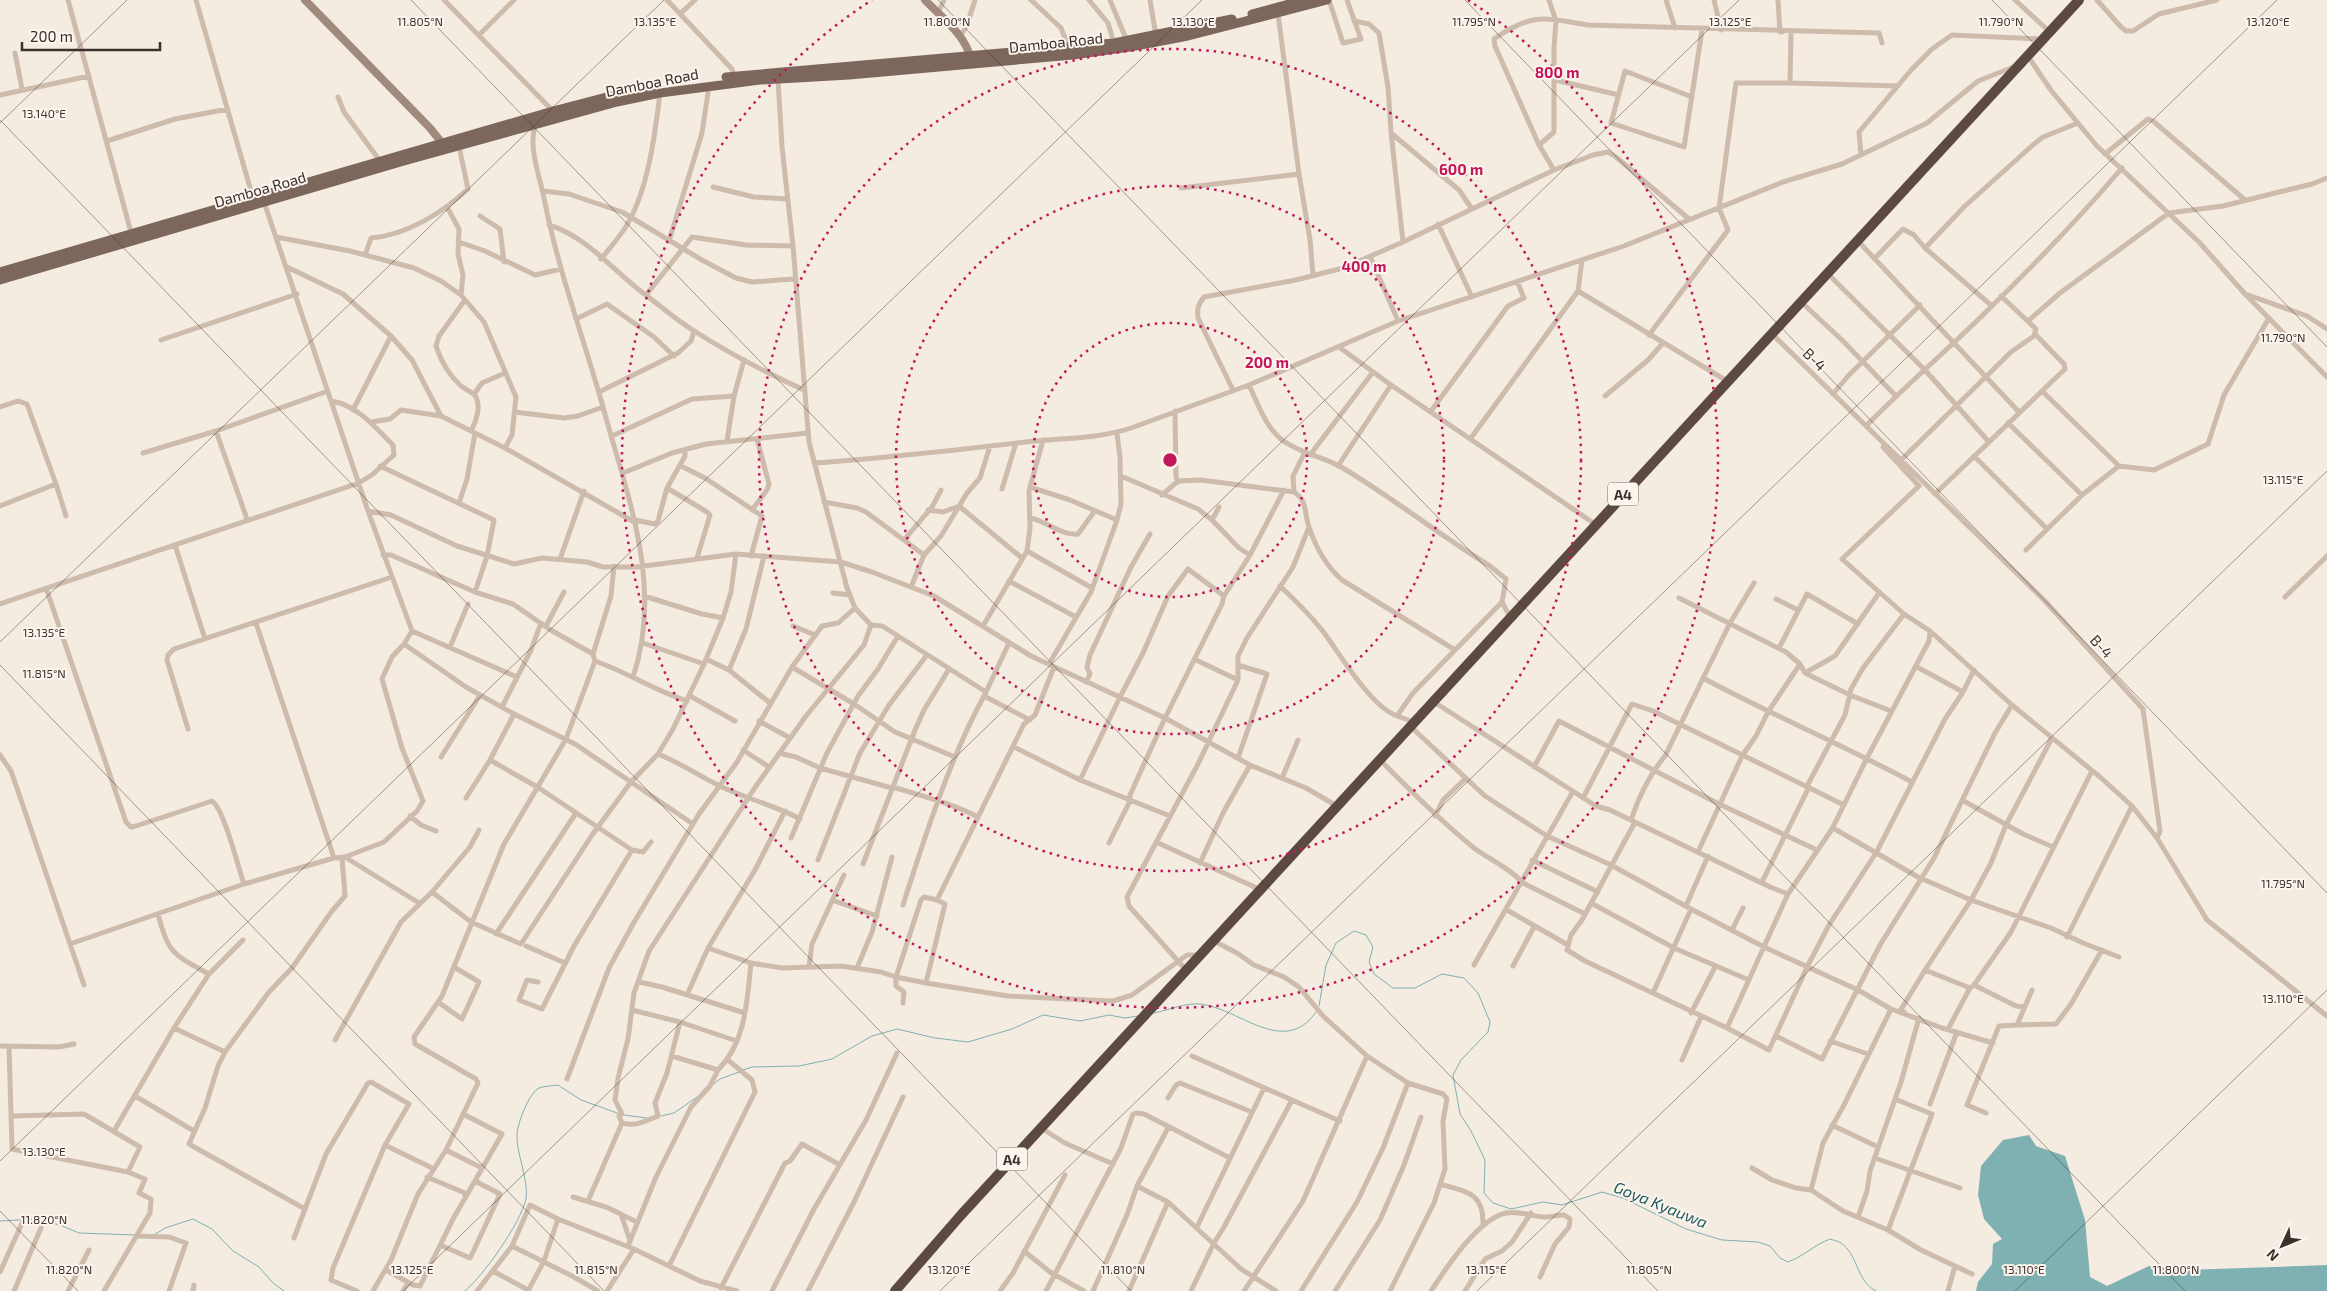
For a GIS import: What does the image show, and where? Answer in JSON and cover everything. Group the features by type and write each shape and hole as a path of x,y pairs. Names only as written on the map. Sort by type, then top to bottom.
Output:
{"highway":[{"name":"A4","path":"895,1291 946,1231 1262,890 1595,524 2079,0"}],"main road":[{"name":"Damboa Road","path":"971,60 1114,43 1156,36 1242,17 1304,0"},
{"name":"Damboa Road","path":"0,272 264,202 553,111 614,96 734,76 849,75 906,65 1073,55 1188,36 1328,0"},
{"name":"Damboa Road","path":"0,280 253,198 380,161 445,146 460,146 617,102 660,93 709,85 778,79 797,74"}],"street":[{"path":"68,0 133,238"},
{"path":"196,0 253,198"},
{"path":"444,0 553,111"},
{"path":"479,35 514,0"},
{"path":"667,0 732,69 734,76"},
{"path":"680,14 695,0"},
{"path":"925,0 960,36 969,50 971,60"},
{"path":"938,13 944,0"},
{"path":"960,36 968,22 975,0"},
{"path":"1031,0 1061,28 1069,48"},
{"path":"1089,0 1108,23 1114,43"},
{"path":"1110,0 1128,41"},
{"path":"1150,0 1156,36"},
{"path":"1328,0 1343,43 1361,40 1347,0"},
{"path":"1539,145 1554,132 1554,48 1556,21 1549,0"},
{"path":"1666,0 1675,28"},
{"path":"1714,0 1721,30"},
{"path":"1778,0 1780,32"},
{"path":"2015,0 2047,36"},
{"path":"2097,0 2121,27 2133,31 2159,14 2217,0"},
{"path":"307,1 445,146"},
{"path":"1278,14 1299,174 1310,240 1313,276"},
{"path":"1554,170 1539,145 1495,46 1494,39 1523,21 1541,18 1588,25 1702,30 1879,33 1882,43"},
{"path":"1354,21 1369,24 1379,33 1388,87 1403,242"},
{"path":"1692,97 1625,71 1611,123 1684,147 1692,97 1702,30"},
{"path":"1780,32 1792,32 1790,83"},
{"path":"1861,154 1859,132 1932,49 1952,35 2047,36"},
{"path":"15,54 22,89"},
{"path":"2028,56 2050,88 2105,154 2199,242 2245,294 2327,378"},
{"path":"814,463 1117,433 1249,385 1398,321 1624,246 1783,182 1842,164 1927,123 1985,76 2018,65"},
{"path":"0,95 89,76"},
{"path":"778,79 782,147 793,246 794,279 808,433 824,502 855,608 872,625 882,626 985,694 1030,720"},
{"path":"1555,80 1619,95"},
{"path":"1649,335 1728,230 1718,208 1736,83 1898,86"},
{"path":"669,241 702,133 709,85"},
{"path":"601,259 625,227 639,195 653,144 660,93"},
{"path":"338,97 344,112 380,161"},
{"path":"107,141 175,119 228,109"},
{"path":"2105,154 2148,119 2153,121 2244,199"},
{"path":"1926,248 1965,206 2043,136 2078,123"},
{"path":"535,125 533,131 535,158 549,225 623,472 635,521 642,565 644,596 643,643 633,677"},
{"path":"1391,132 1458,190 1472,209"},
{"path":"364,255 371,238 400,234 447,207 468,188 460,146"},
{"path":"1233,390 1198,318 1199,302 1204,297 1313,276 1343,268 1403,242 1554,170 1593,155 1608,152 1688,219"},
{"path":"1866,426 1895,395 1925,370 1992,306 2097,198 2122,168"},
{"path":"1182,188 1299,174"},
{"path":"2028,321 2060,293 2169,213 2207,209 2312,184 2327,178"},
{"path":"713,187 754,197 788,199"},
{"path":"543,191 569,194 630,216 684,250 736,278 752,282 794,279"},
{"path":"264,202 297,294 383,555 412,631 517,676"},
{"path":"447,207 457,223 458,254 463,275 461,295"},
{"path":"480,216 500,229 504,262"},
{"path":"1438,224 1472,297"},
{"path":"549,225 579,239 646,296 694,331 744,360 804,390"},
{"path":"1875,258 1903,229 1914,235 1926,248 1992,306"},
{"path":"646,296 694,236 746,245 793,246"},
{"path":"276,238 364,255 414,268 432,276 461,295 484,322 516,397 512,435 505,448"},
{"path":"1857,240 2019,412"},
{"path":"459,242 485,251 504,262 534,275 561,269"},
{"path":"1370,256 1398,321"},
{"path":"1471,438 1578,290 1582,260"},
{"path":"287,267 343,294 391,336 412,360 441,416"},
{"path":"1827,272 1925,370 1989,442"},
{"path":"1431,411 1508,306 1524,298 1517,281"},
{"path":"1578,290 1663,344 1727,381"},
{"path":"161,340 297,294"},
{"path":"2245,294 2308,316 2327,329"},
{"path":"1935,494 2065,369 2064,364 2035,334 2036,329 2001,296"},
{"path":"459,504 467,479 478,400 474,394 462,387 450,374 436,346 439,336 465,300"},
{"path":"1800,301 1895,395"},
{"path":"576,319 607,304 654,337 674,356"},
{"path":"1920,305 1848,376 1835,396 1919,486 1842,559 1904,614 1930,631 2012,705 2132,806 2157,838 2207,920 2327,1016"},
{"path":"2042,391 2118,466 2154,470 2208,444 2224,395 2269,318"},
{"path":"599,392 674,356 691,341 694,331"},
{"name":"B-4","path":"1771,333 2044,601 2143,709 2160,832 2157,838"},
{"path":"1901,460 2011,352 2035,334"},
{"path":"353,410 391,336"},
{"path":"1605,396 1648,360 1663,344"},
{"path":"1339,347 1391,385 1595,524"},
{"path":"727,441 734,396 744,360"},
{"path":"474,394 482,383 505,372"},
{"path":"1310,455 1373,372"},
{"path":"1249,385 1271,429 1282,440 1304,454 1338,466 1490,566 1506,579 1502,602 1413,693 1397,716"},
{"path":"1338,466 1391,385"},
{"path":"143,454 216,431 328,391"},
{"path":"612,436 692,399 734,396"},
{"path":"0,407 18,401 27,404 66,516"},
{"path":"0,604 246,519 359,483 394,455 393,445 371,422 342,403 332,401"},
{"path":"514,412 564,418 578,416 603,408"},
{"path":"371,422 390,419 401,410 441,416 505,448 635,521 655,524 667,488 685,456 684,449"},
{"path":"1175,411 1176,477 1178,482"},
{"path":"2008,423 2082,495"},
{"path":"216,431 246,519"},
{"path":"623,472 684,449 727,441 808,433"},
{"path":"937,900 1024,724 1035,715 1051,666 1092,588 1121,504 1121,476 1117,433"},
{"path":"752,510 767,490 768,484 757,439"},
{"path":"983,626 1027,551 1030,538 1030,487 1043,440"},
{"path":"1002,488 1016,443"},
{"path":"911,587 924,555 940,536 980,478 990,446"},
{"path":"1294,492 1293,476 1304,454"},
{"path":"1974,456 2047,529"},
{"path":"380,466 494,520 487,556 475,592"},
{"path":"681,466 705,478 762,516 751,556"},
{"path":"2026,550 2082,495 2118,466"},
{"path":"1121,476 1198,509 1212,520 1239,548 1250,555"},
{"path":"1162,495 1178,482 1201,480 1294,492 1304,501 1309,527 1330,570 1342,580 1456,650"},
{"path":"0,506 56,484"},
{"path":"1030,487 1117,520"},
{"path":"667,488 710,515 697,558"},
{"path":"904,540 932,507 941,490"},
{"path":"1109,843 1130,801 1130,795 1165,718 1222,604 1224,596 1250,555 1284,490"},
{"path":"560,559 584,492"},
{"path":"824,502 857,508 924,555"},
{"path":"928,510 943,512 959,506"},
{"path":"959,506 1022,558"},
{"path":"1212,520 1218,507"},
{"path":"368,511 391,516 457,546 514,564 542,558 587,562 602,567 637,567 736,554 842,562 934,596 1008,643 1051,666 1120,696 1165,718 1250,765 1306,788 1339,806"},
{"path":"1030,518 1041,520 1061,531 1075,535 1078,534 1094,512"},
{"path":"1187,970 1129,906 1127,897 1208,742 1238,680 1238,656 1247,638 1293,567 1309,527"},
{"path":"1086,682 1090,674 1087,667 1090,655 1131,568 1150,534"},
{"path":"175,545 205,639"},
{"path":"1027,551 1092,588"},
{"path":"432,892 471,922 521,944 598,827 631,782 658,754 687,702 723,618 731,592 736,554"},
{"path":"383,555 391,555 475,592 512,604 594,657 671,696 687,702"},
{"path":"729,670 749,621 764,556"},
{"path":"2285,597 2327,556"},
{"path":"373,1291 386,1270 400,1240 408,1214 427,1177 446,1150 478,1084 478,1081 414,1042 414,1037 438,1002 454,968 504,844 539,788 566,739 594,657 611,596 614,566"},
{"path":"1080,780 1143,653 1168,596 1186,570 1224,596"},
{"path":"188,730 167,660 168,655 174,649 392,576"},
{"path":"1009,581 1076,617"},
{"path":"1754,583 1730,623 1665,756 1654,770 1639,798 1633,821 1598,892 1571,935 1567,950 1584,961 1691,1013 1727,1028 1769,1050 1807,966 1829,925 1876,854 1945,719 1963,692 1974,670"},
{"path":"1280,586 1322,630 1364,687 1387,713 1412,724 1465,779 1485,796 1547,836 1611,865 1764,947 1858,990 1891,1009 1920,1019"},
{"path":"46,588 126,822 131,827 136,826 212,801 217,805 224,820 244,884"},
{"path":"502,707 544,625 564,592"},
{"path":"833,593 850,595"},
{"path":"1805,673 1835,656 1880,593"},
{"path":"1779,648 1807,594 1858,624"},
{"path":"644,596 702,614 723,618"},
{"path":"1679,598 1779,648 1800,664 1805,673 1891,712"},
{"path":"1776,599 1798,610"},
{"path":"1502,602 1510,617"},
{"path":"450,647 468,604"},
{"path":"567,1079 609,968 693,824 720,786 792,667 815,635 822,626 838,623 855,608"},
{"path":"1762,882 1845,714 1851,688 1863,668 1904,614"},
{"path":"256,622 334,858"},
{"path":"588,1201 622,1123 619,1116 622,1114 615,1100 618,1078 628,1039 634,993 649,951 779,753 864,645 872,625"},
{"path":"793,626 815,635"},
{"path":"70,944 244,884 334,858 343,858 384,842 417,811 423,801 402,748 382,679 392,657 404,644 412,631"},
{"path":"1727,1028 1788,894 1833,828 1867,758 1929,642 1930,631"},
{"path":"791,838 820,768 854,704 898,636"},
{"path":"643,643 729,670 770,703"},
{"path":"904,904 955,757 970,721 985,694 1008,643"},
{"path":"404,644 480,695 566,739 693,824"},
{"path":"818,860 860,753 879,721 927,655"},
{"path":"1194,659 1238,680"},
{"path":"1698,852 1742,756 1800,664"},
{"path":"1238,665 1267,674 1238,758"},
{"path":"792,667 896,732 955,757"},
{"path":"1916,667 1963,692"},
{"path":"863,864 924,710 949,670"},
{"path":"1703,678 1768,712 1832,740 1912,782"},
{"path":"441,757 480,695"},
{"path":"690,696 735,721"},
{"path":"1434,702 1572,793 1596,806 1610,810 1788,894"},
{"path":"1583,798 1632,704 1653,712 1844,805"},
{"path":"1776,1036 1822,1059 1880,945 1922,878 1995,733 2012,705"},
{"path":"466,798 490,760 514,714"},
{"path":"1534,767 1558,721 1719,804 1817,850"},
{"path":"760,722 790,738"},
{"path":"1993,1043 1948,1030 1900,1011 1991,864 2006,825 2052,738"},
{"path":"1282,778 1298,740"},
{"path":"1014,747 1080,780 1170,816"},
{"path":"743,750 770,767"},
{"path":"779,753 796,757 820,768 850,777 960,807 978,817"},
{"path":"658,754 670,758 720,786 785,811 800,819"},
{"path":"0,755 10,771 16,786 84,985"},
{"path":"490,760 539,788 632,850 643,852 651,842"},
{"path":"1380,760 1435,816 1491,861 1517,876 1521,882 1585,914"},
{"path":"1200,863 1250,765"},
{"path":"1948,1030 1972,986 2011,932 2092,771"},
{"path":"1435,816 1443,800 1465,779"},
{"path":"1474,965 1507,910 1532,860 1572,793"},
{"path":"1962,800 2006,825 2053,847"},
{"path":"2067,936 2132,806"},
{"path":"687,995 708,948 755,870 785,811"},
{"path":"496,934 576,813"},
{"path":"410,816 421,825 436,831"},
{"path":"1833,828 1876,854 1970,900 2018,916 2119,956"},
{"path":"335,1040 401,922 432,892 470,847 480,830"},
{"path":"1156,842 1262,890"},
{"path":"538,982 527,980 519,1000 542,1010 564,964 632,850"},
{"path":"1653,994 1674,948 1708,856"},
{"path":"343,858 419,903"},
{"path":"306,1209 189,1144 205,1108 218,1066 225,1052 269,992 292,968 332,911 345,896 343,858"},
{"path":"857,968 877,916 892,858"},
{"path":"1532,860 1598,892"},
{"path":"809,967 812,944 844,875"},
{"path":"903,1003 904,992 896,986 896,977 921,900 924,897 945,904 926,982"},
{"path":"832,900 877,916"},
{"path":"1591,903 1674,948 1749,980"},
{"path":"1732,930 1743,908"},
{"path":"1507,910 1568,945"},
{"path":"158,914 165,940 172,950 184,960 209,974"},
{"path":"1513,966 1534,927"},
{"path":"114,1131 174,1028 209,974 243,940"},
{"path":"1214,941 1237,952 1254,965 1284,977 1299,987 1323,1016 1367,1056 1408,1083 1443,1094 1447,1099 1443,1121 1445,1169 1430,1211 1390,1291"},
{"path":"526,946 564,964"},
{"path":"708,948 751,964 782,968 840,966 1008,996 1113,1001 1132,996 1187,955 1201,955"},
{"path":"1986,1113 1967,1105 1993,1043 1998,1026 2056,1024 2071,1004 2102,950"},
{"path":"629,1244 662,1165 691,1107 710,1086 718,1070 728,1060 737,1041 749,998 751,964"},
{"path":"1691,1013 1715,967"},
{"path":"438,1002 462,1019 470,1005 479,982 454,968"},
{"path":"1925,970 1972,986 2016,1006 2024,1007"},
{"path":"639,982 745,1013"},
{"path":"2017,1025 2032,990"},
{"path":"1811,1190 1823,1143 1845,1104 1891,1009"},
{"path":"632,1010 680,1022 737,1041"},
{"path":"1682,1060 1701,1017"},
{"path":"1858,1217 1878,1147 1920,1019"},
{"path":"622,1123 630,1125 647,1122 658,1116 656,1103 672,1056 680,1022"},
{"path":"174,1028 225,1052"},
{"path":"1930,1104 1956,1032"},
{"path":"1830,1041 1868,1054"},
{"path":"0,1046 59,1047 74,1044"},
{"path":"9,1046 12,1149 128,1172 145,1179 139,1193 151,1199 150,1213 104,1291"},
{"path":"772,1291 814,1209 866,1120 897,1052"},
{"path":"672,1056 718,1070"},
{"path":"1192,1056 1340,1121"},
{"path":"1244,1291 1303,1201 1340,1121 1367,1056"},
{"path":"669,1266 755,1092 752,1080 728,1060"},
{"path":"294,1238 326,1154 368,1083 371,1082 409,1104 386,1145 333,1268 331,1280 357,1291"},
{"path":"1168,1098 1180,1083 1252,1112"},
{"path":"1301,1291 1357,1202 1383,1148 1408,1083"},
{"path":"1197,1227 1264,1088"},
{"path":"135,1096 194,1130"},
{"path":"808,1291 854,1202 903,1096"},
{"path":"1888,1230 1912,1171 1932,1114 1895,1099"},
{"path":"1191,1291 1214,1243 1292,1100"},
{"path":"11,1116 84,1114 140,1148 128,1172"},
{"path":"386,1270 408,1283 420,1286 440,1245 502,1134 463,1114"},
{"path":"1046,1291 1113,1164 1133,1114 1144,1114 1168,1128 1230,1158"},
{"path":"1335,1291 1380,1220 1404,1165 1421,1117"},
{"path":"1832,1125 1878,1147"},
{"path":"1041,1128 1065,1143 1113,1164"},
{"path":"1093,1291 1128,1215 1137,1186 1168,1128"},
{"path":"721,1288 785,1163 790,1161 802,1144 840,1165"},
{"path":"386,1145 434,1169"},
{"path":"446,1150 482,1168"},
{"path":"1875,1158 1960,1188"},
{"path":"1752,1168 1772,1180 1796,1188 1811,1190 1843,1211 1888,1230 1921,1250 1972,1274"},
{"path":"1000,1291 1013,1273 1065,1175"},
{"path":"427,1177 465,1193 465,1199"},
{"path":"440,1245 470,1258 500,1194 475,1181"},
{"path":"1440,1184 1468,1192 1478,1200 1483,1210 1483,1226"},
{"path":"1137,1186 1168,1202 1253,1278 1276,1291"},
{"path":"573,1196 637,1222"},
{"path":"1131,1290 1168,1202"},
{"path":"476,1291 512,1246 529,1206 536,1207 558,1219 629,1244 634,1249 700,1281 737,1291"},
{"path":"1431,1291 1450,1263 1483,1226 1505,1213 1531,1213 1547,1217 1564,1215 1570,1221 1569,1227 1555,1244 1540,1277"},
{"path":"1465,1291 1485,1259 1502,1251 1512,1242 1531,1213"},
{"path":"620,1214 629,1244"},
{"path":"493,1271 528,1291 544,1261 558,1219"},
{"path":"0,1272 23,1220"},
{"path":"14,1291 41,1228"},
{"path":"138,1236 169,1237 186,1244 169,1291"},
{"path":"512,1246 544,1261 598,1291"},
{"path":"607,1291 634,1249"},
{"path":"68,1291 89,1250"},
{"path":"1024,1251 1055,1275 1084,1291"},
{"path":"1948,1291 1955,1266"},
{"path":"403,1291 408,1283"}],"water":[{"path":"2029,1135 2036,1146 2065,1156 2085,1220 2090,1277 2107,1286 2149,1266 2186,1270 2327,1265 2327,1291 1976,1291 1978,1282 1992,1264 1993,1244 2002,1239 1984,1219 1978,1195 1981,1166 2003,1140"}],"waterway":[{"name":"Goya Kyauwa","path":"1319,1006 1326,965 1336,943 1354,931 1366,935 1373,947 1369,962 1374,974 1393,988 1415,988 1442,974 1464,978 1478,993 1490,1022 1488,1032 1461,1060 1453,1075 1460,1114 1471,1131 1485,1160 1484,1193 1493,1203 1511,1209 1543,1202 1562,1205 1602,1192 1623,1198 1686,1229 1722,1240 1758,1242 1770,1246 1780,1258 1788,1262 1830,1239 1840,1242 1847,1248 1864,1281 1876,1291"},
{"name":"Goya Kyauwa","path":"1154,1013 1200,1004 1215,1007 1261,1027 1276,1031 1290,1031 1303,1025 1316,1012"},
{"name":"Goya Kyauwa","path":"743,1070 752,1067 799,1066 832,1059 872,1036 897,1029 935,1038 968,1042 1012,1029 1043,1015 1080,1021 1109,1015 1125,1018 1138,1016"},
{"name":"Goya Kyauwa","path":"714,1084 720,1079 739,1072"},
{"name":"Goya Kyauwa","path":"465,1291 482,1273 509,1235 517,1222 526,1199 517,1135 524,1109 535,1091 541,1087 558,1085 581,1100 620,1114"},
{"name":"Goya Kyauwa","path":"661,1116 674,1113 697,1097"},
{"name":"Goya Kyauwa","path":"624,1115 647,1118"},
{"name":"Goya Kyauwa","path":"0,1221 35,1219 60,1225 79,1233 136,1235"},
{"name":"Goya Kyauwa","path":"154,1235 165,1228 193,1219 212,1229 233,1251 259,1267 273,1283 284,1291"}]}
